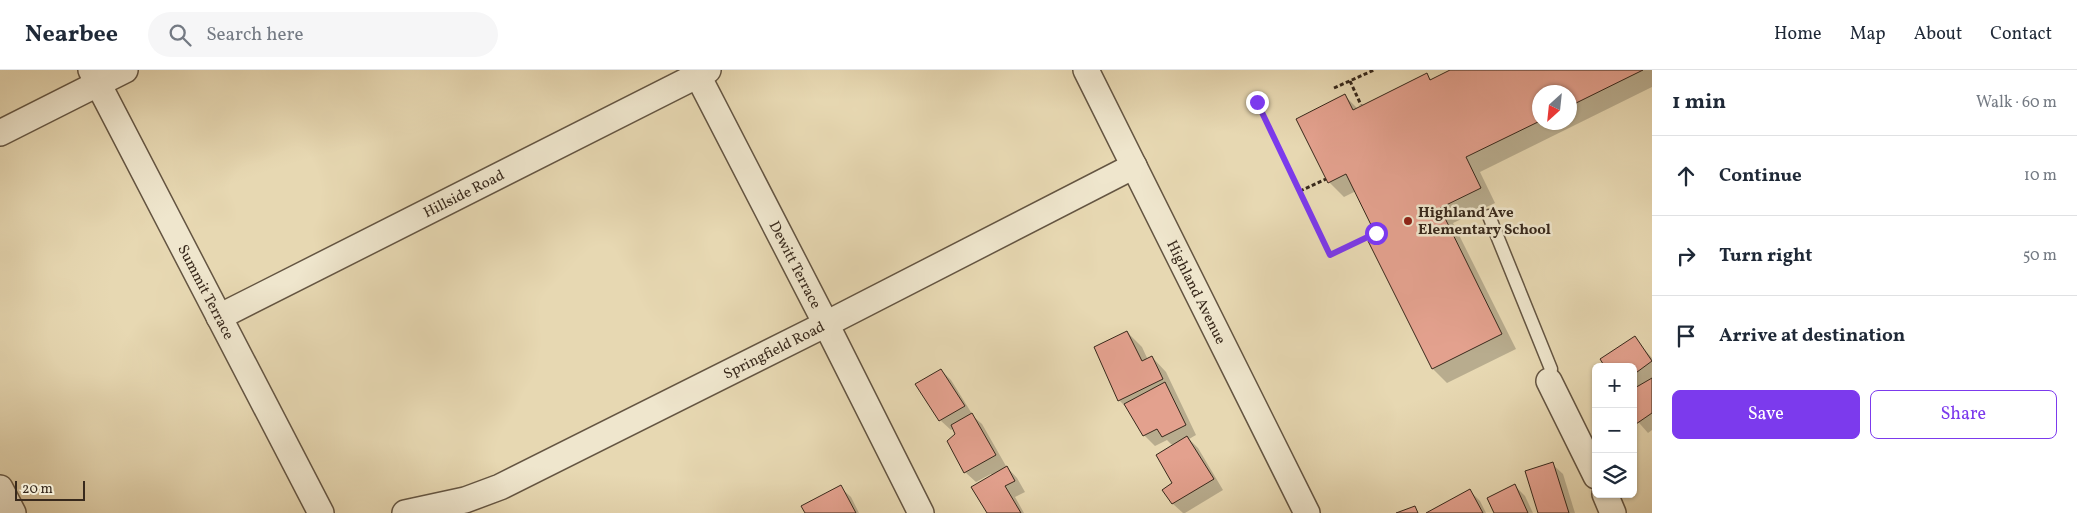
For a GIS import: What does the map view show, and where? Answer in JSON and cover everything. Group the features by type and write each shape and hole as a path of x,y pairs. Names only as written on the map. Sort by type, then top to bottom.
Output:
{"street":[{"path":"0,133 95,77 125,70"},
{"name":"Highland Avenue","path":"1086,70 1307,513"},
{"name":"Hillside Road","path":"219,317 700,72"},
{"name":"Dewitt Terrace","path":"700,72 921,513"},
{"name":"Summit Terrace","path":"95,77 321,513"},
{"name":"Springfield Road","path":"405,513 465,500 500,487 826,324 1134,166"},
{"path":"1549,381 1592,468"},
{"path":"0,488 13,513"},
{"path":"1607,498 1613,513"}],"lane":[{"path":"1489,216 1551,369 1549,381"}],"path":[{"path":"1334,88 1374,70"},
{"path":"1350,81 1361,105"},
{"path":"1257,102 1330,255 1376,233"},
{"path":"1300,191 1326,178"}],"building":[{"name":"Highland Ave Elementary School","path":"1450,70 1643,70 1577,103 1577,85 1532,85 1532,125 1466,157 1481,188 1440,208 1502,334 1432,369 1368,241 1377,237 1346,174 1328,183 1296,119 1345,94 1353,110 1427,73 1430,80"},
{"path":"1127,331 1142,361 1152,356 1163,379 1118,401 1094,347"},
{"path":"1635,336 1652,361 1637,372 1637,363 1602,363 1600,359"},
{"path":"941,369 965,406 939,421 915,384"},
{"path":"1652,378 1652,413 1637,423 1637,408 1637,387"},
{"path":"1165,382 1186,425 1162,437 1157,429 1143,436 1124,404"},
{"path":"972,413 996,455 964,473 947,441 955,434 951,425"},
{"path":"1187,436 1214,479 1172,504 1162,490 1172,483 1156,455"},
{"path":"1553,462 1569,513 1538,513 1525,471"},
{"path":"1007,466 1015,481 1005,486 1021,513 987,513 971,487"},
{"path":"1515,484 1528,513 1494,513 1487,498"},
{"path":"841,485 856,513 805,513 801,506"},
{"path":"1470,489 1483,513 1426,513"},
{"path":"1415,506 1418,513 1396,513"}],"place":[{"name":"Highland Ave Elementary School","path":"1408,221"}],"route":[{"path":"1257,102 1330,255 1376,233"}]}
